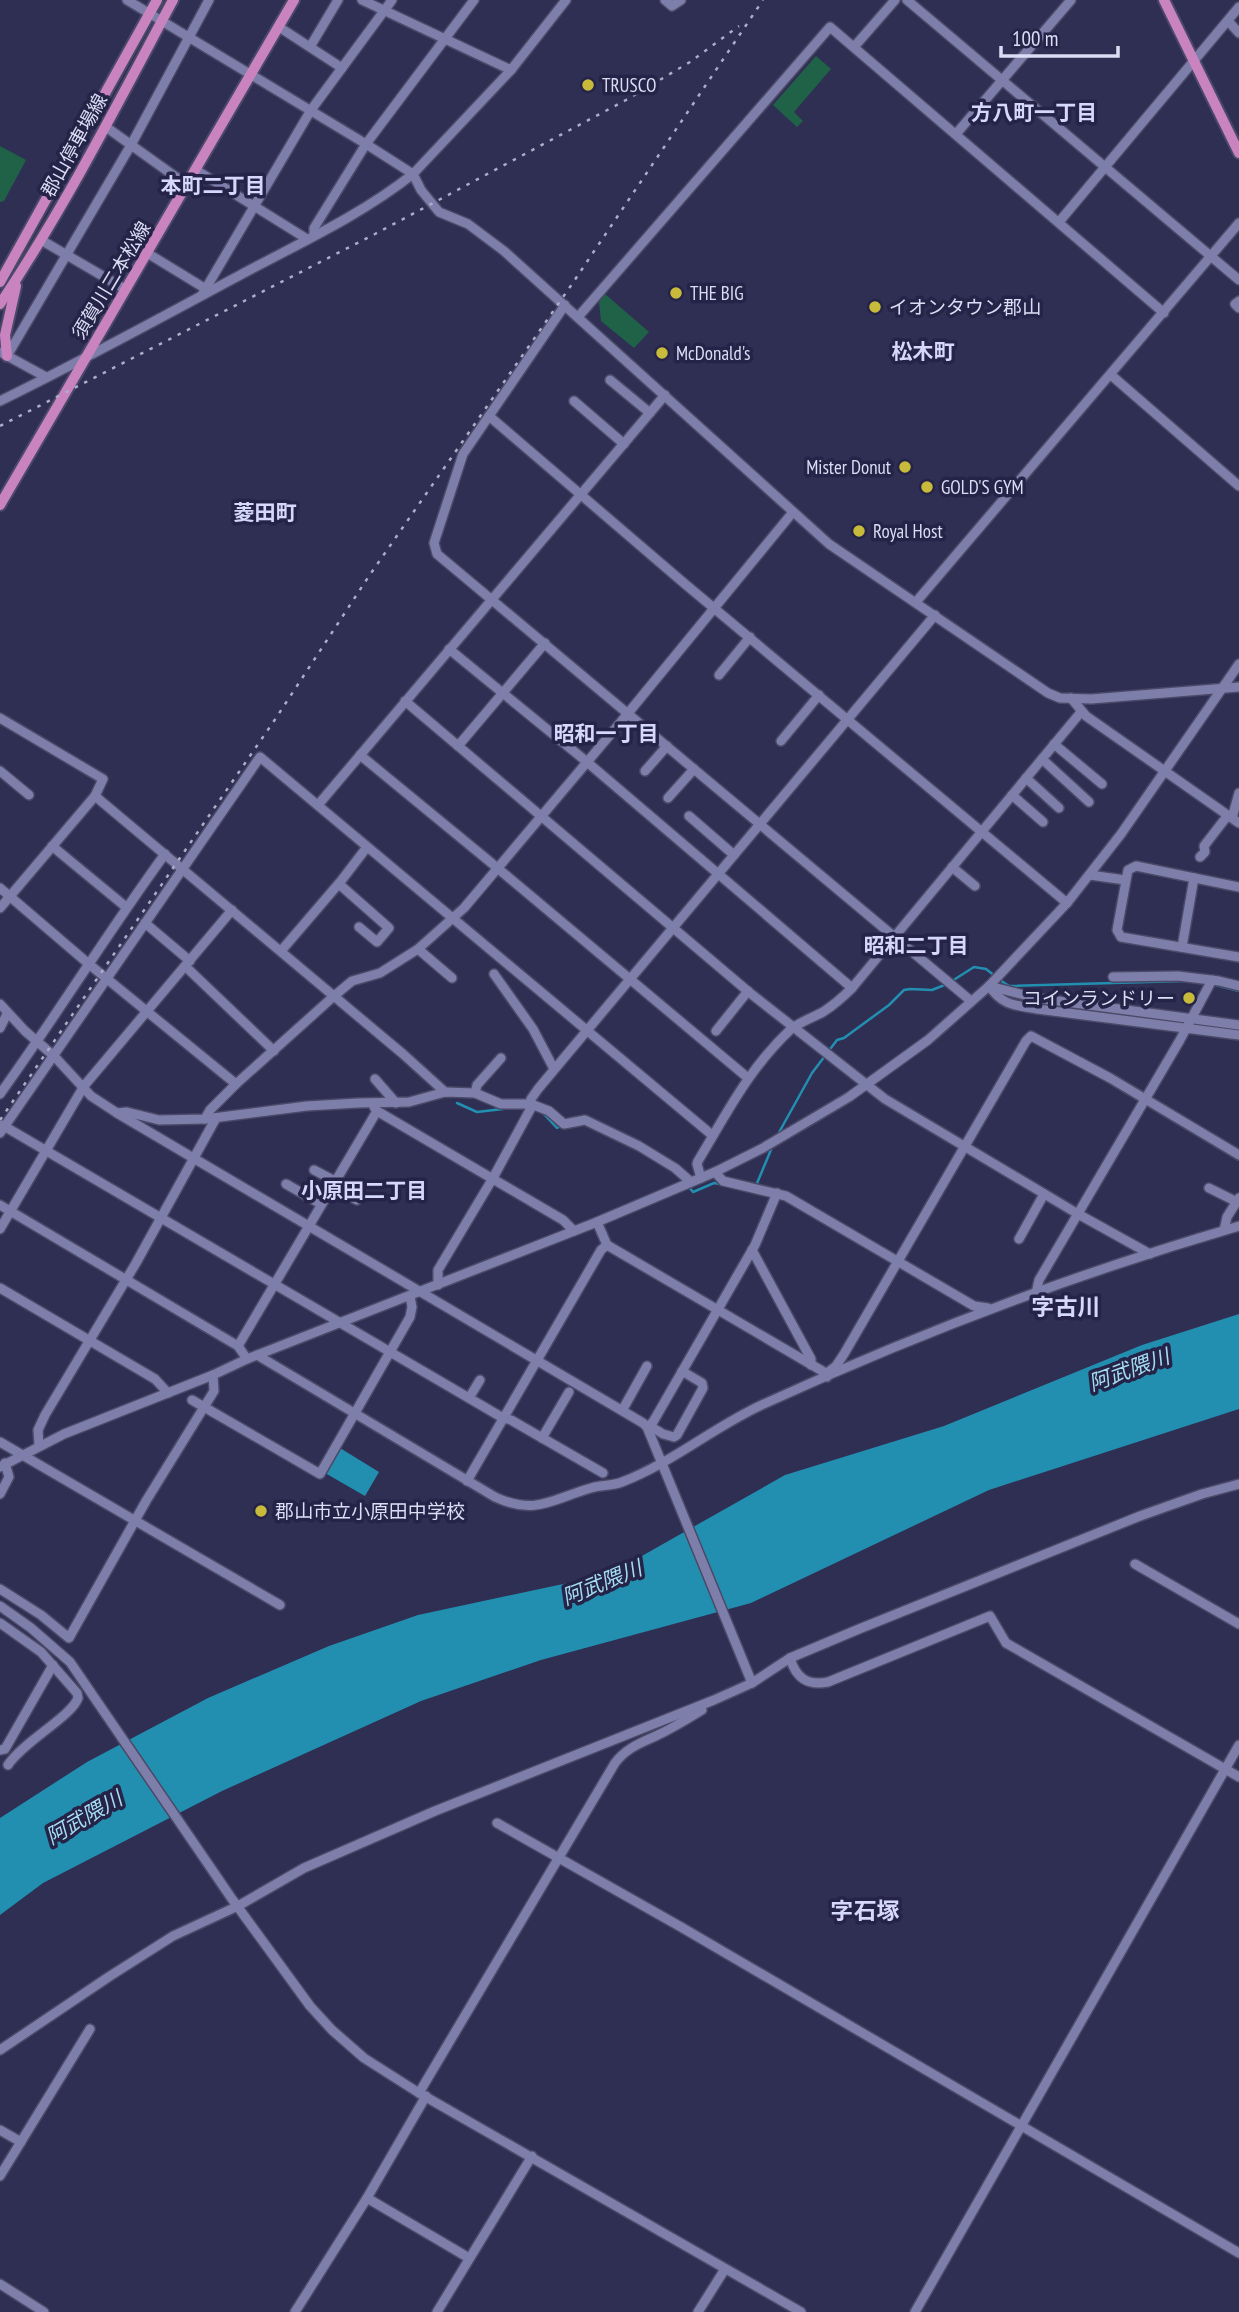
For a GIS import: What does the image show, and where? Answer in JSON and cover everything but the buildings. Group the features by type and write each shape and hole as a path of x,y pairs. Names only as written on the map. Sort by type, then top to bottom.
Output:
{"main road":[{"name":"郡山停車場線","path":"2,274 93,119 157,0"},
{"name":"郡山停車場線","path":"0,304 41,240 106,127 173,0"},
{"name":"須賀川二本松線","path":"0,505 294,0"},
{"path":"1164,0 1239,153"},
{"path":"3,354 16,279"}],"street":[{"path":"127,0 413,174 421,190 439,212 468,224 490,240 829,544 1048,693 1060,698 1091,699 1239,687"},
{"path":"46,377 3,354 131,145 209,0"},
{"path":"310,47 338,0"},
{"path":"362,0 511,70"},
{"path":"204,292 311,110 392,0"},
{"path":"311,237 366,144 474,0"},
{"path":"0,401 133,333 380,198 413,174 511,70 566,0"},
{"path":"665,0 672,6 681,0"},
{"path":"854,47 895,0"},
{"path":"907,0 1239,280"},
{"path":"956,134 1071,0"},
{"path":"1059,222 1239,7"},
{"path":"1228,21 1239,33"},
{"path":"279,27 342,68"},
{"path":"578,317 830,27 1164,313"},
{"path":"106,127 187,185"},
{"path":"196,170 311,237"},
{"path":"916,602 1239,223"},
{"path":"41,240 125,289"},
{"path":"147,253 204,292"},
{"path":"2,274 16,279"},
{"path":"1239,301 1235,304 1239,308"},
{"path":"565,305 463,454 434,543 438,554 971,1001"},
{"path":"1111,375 1239,486"},
{"path":"610,380 650,413"},
{"path":"318,805 665,395"},
{"path":"574,401 624,443"},
{"path":"489,416 1067,903"},
{"path":"205,1119 236,1084 352,981 377,975 418,949 464,908 793,512"},
{"path":"438,1285 438,1270 493,1178 531,1108 531,1099 935,615"},
{"path":"719,675 750,637"},
{"path":"458,746 545,643"},
{"path":"449,649 587,762 852,988"},
{"path":"0,1494 9,1477 3,1465 64,1434 597,1222 715,1172 805,1125 928,1040 989,986 1090,875 1239,664"},
{"path":"781,741 819,695"},
{"path":"1071,698 1081,712 1233,819"},
{"path":"405,701 748,991 885,1099 964,1148 1150,1254"},
{"path":"701,1178 697,1164 712,1135 762,1060 793,1027 824,1011 852,988 1081,712"},
{"path":"0,718 103,779 96,796 0,908"},
{"path":"1054,744 1102,784"},
{"path":"645,771 667,746"},
{"path":"360,755 748,1078"},
{"path":"603,1473 511,1420 503,1418 46,1150 2,1128 260,757 712,1135"},
{"path":"1042,759 1089,802"},
{"path":"668,798 694,769"},
{"path":"0,771 29,796"},
{"path":"1026,778 1059,808"},
{"path":"1200,857 1205,852 1204,846 1233,819 1239,793"},
{"path":"1012,795 1043,822"},
{"path":"96,796 445,1092"},
{"path":"689,816 733,855"},
{"path":"52,846 126,907"},
{"path":"281,951 367,847"},
{"path":"0,1094 90,965 126,907 165,854"},
{"path":"952,866 975,886"},
{"path":"1239,887 1136,866 1128,870 1125,880 1117,930 1121,937 1239,957"},
{"path":"1090,875 1125,880"},
{"path":"1182,947 1194,878"},
{"path":"338,884 389,928 377,943 359,927"},
{"path":"0,888 236,1084"},
{"path":"0,1229 84,1086 232,910"},
{"path":"145,923 274,1051"},
{"path":"418,949 452,978"},
{"path":"494,974 533,1030 554,1069"},
{"path":"1113,977 1178,976 1239,986"},
{"path":"1036,1293 1039,1280 1212,980"},
{"path":"989,986 1036,998 1239,1025"},
{"path":"989,986 997,997 1007,1003 1239,1035"},
{"path":"716,1031 748,991"},
{"path":"0,1004 91,1096 117,1113 623,1409 649,1427 674,1437 703,1388 702,1383 682,1371"},
{"path":"0,1028 7,1014"},
{"path":"826,1376 844,1354 1031,1036 1239,1155"},
{"path":"475,1093 477,1085 501,1058"},
{"path":"375,1079 396,1102"},
{"path":"117,1113 127,1112 167,1120 205,1119 307,1106 409,1102 445,1092 475,1093 501,1104 531,1104 549,1111 564,1124 585,1119 639,1146 675,1168 691,1182"},
{"path":"371,1102 377,1111 563,1220 574,1231"},
{"path":"238,1346 377,1111"},
{"path":"39,1446 38,1430 45,1415 216,1118"},
{"path":"314,1170 358,1200"},
{"path":"715,1172 723,1181 786,1196 974,1307 991,1310"},
{"path":"286,1184 321,1204"},
{"path":"1209,1188 1238,1200 1227,1217 1224,1230"},
{"path":"649,1427 752,1250 777,1193"},
{"path":"1019,1239 1044,1194"},
{"path":"0,1205 238,1346 247,1359"},
{"path":"597,1222 607,1245 826,1376"},
{"path":"257,1355 467,1481 511,1504 535,1506 591,1488 616,1484 662,1463 737,1417 922,1336 1036,1293 1239,1226"},
{"path":"467,1481 536,1359 601,1250 607,1245"},
{"path":"752,1250 811,1359 811,1365"},
{"path":"0,1287 155,1379 168,1393"},
{"path":"192,1400 320,1475 412,1312 410,1296"},
{"path":"623,1409 648,1366"},
{"path":"0,1589 41,1615 69,1638 146,1501 214,1390 213,1375"},
{"path":"469,1398 480,1380"},
{"path":"542,1438 569,1392"},
{"path":"649,1427 665,1474 751,1679"},
{"path":"0,1442 280,1605"},
{"path":"296,2312 367,2198 517,1925 559,1859 600,1786 623,1753 790,1658 1140,1516 1239,1484"},
{"path":"1135,1564 1239,1624"},
{"path":"0,1606 31,1628 70,1662 235,1903 310,2006 364,2058 801,2312"},
{"path":"790,1658 794,1671 804,1682 828,1682 990,1616 1006,1643 1239,1777"},
{"path":"0,1623 41,1652 77,1693 78,1700 25,1745 8,1765"},
{"path":"0,1750 5,1749 53,1665"},
{"path":"0,2050 173,1936 304,1868 435,1811 714,1700"},
{"path":"915,2312 1239,1745"},
{"path":"497,1823 1239,2252"},
{"path":"0,2176 90,2029"},
{"path":"0,2130 21,2142"},
{"path":"437,2312 531,2156"},
{"path":"367,2198 469,2258"},
{"path":"698,2312 725,2269"},
{"path":"0,2284 44,2312"}],"green space":[{"path":"816,56 831,69 794,112 803,121 797,127 773,105"},
{"path":"0,146 26,160 4,201 0,202"},
{"path":"605,294 649,332 634,348 601,321 599,302"}],"water":[{"name":"阿武隈川","path":"1239,1314 1239,1409 989,1490 751,1603 541,1660 421,1701 222,1791 43,1883 0,1915 0,1818 87,1762 208,1698 329,1646 418,1615 610,1574 785,1475 944,1426 1142,1345"},
{"path":"340,1448 379,1472 365,1496 325,1473"}],"waterway":[{"path":"952,981 974,967 986,969 995,976"},
{"path":"1000,980 1009,986 1184,981"},
{"path":"777,1136 812,1073 837,1040 844,1038 889,1005 904,990 932,990 947,984"},
{"path":"1215,985 1239,991"},
{"path":"457,1103 477,1112 511,1108"},
{"path":"542,1112 557,1128 563,1125"},
{"path":"582,1123 602,1132"},
{"path":"755,1188 773,1145"},
{"path":"689,1187 693,1192 714,1183 725,1185"}],"railway":[{"path":"0,1120 763,0"},
{"path":"0,426 375,234 626,100 690,62 739,26"}],"place":[{"name":"TRUSCO","path":"588,85"},
{"name":"THE BIG","path":"676,293"},
{"name":"イオンタウン郡山","path":"875,307"},
{"name":"McDonald's","path":"662,353"},
{"name":"Mister Donut","path":"905,467"},
{"name":"GOLD'S GYM","path":"927,487"},
{"name":"Royal Host","path":"859,531"},
{"name":"コインランドリー","path":"1189,998"},
{"name":"郡山市立小原田中学校","path":"261,1511"}],"district":[{"name":"方八町一丁目","path":"1034,113"},
{"name":"本町二丁目","path":"213,186"},
{"name":"松木町","path":"923,352"},
{"name":"菱田町","path":"265,513"},
{"name":"昭和一丁目","path":"606,734"},
{"name":"昭和二丁目","path":"916,946"},
{"name":"小原田二丁目","path":"364,1191"},
{"name":"字古川","path":"1066,1307"},
{"name":"字石塚","path":"865,1911"}]}
